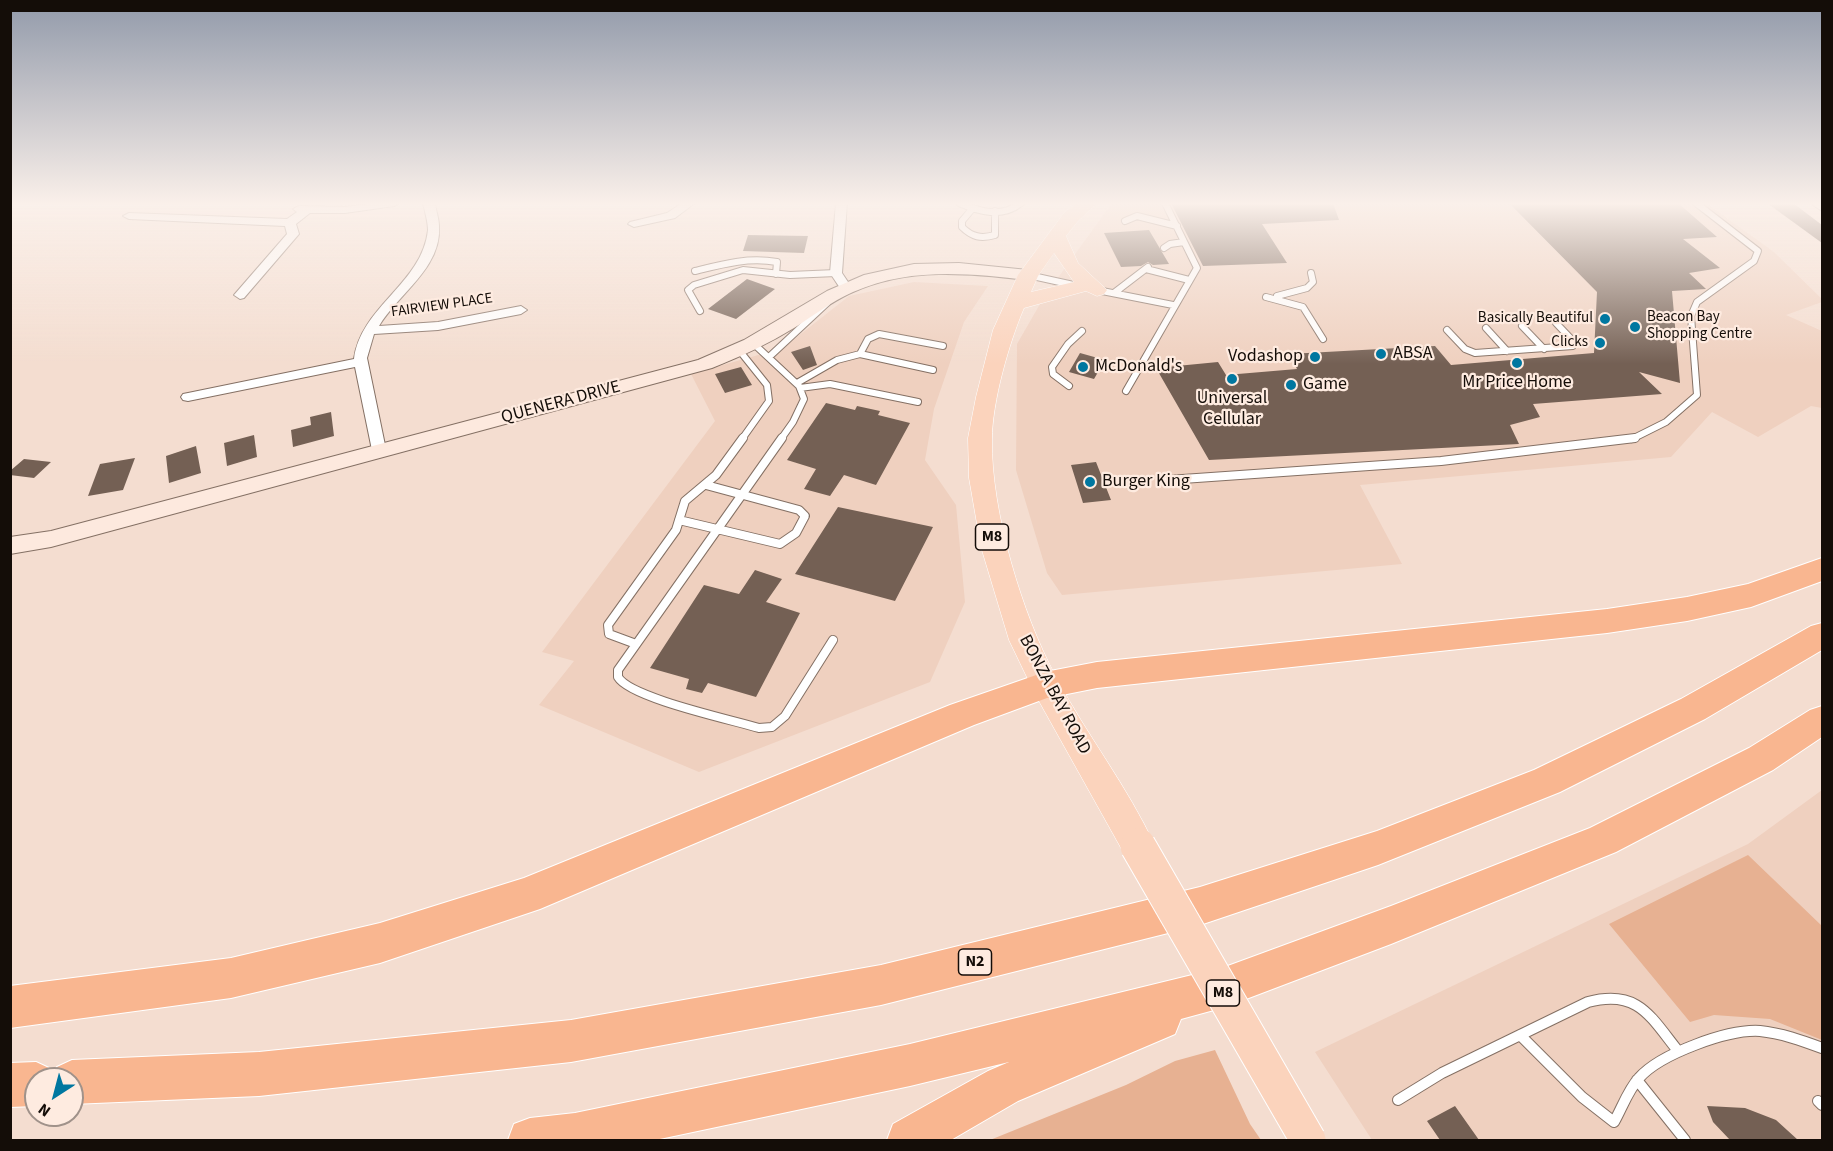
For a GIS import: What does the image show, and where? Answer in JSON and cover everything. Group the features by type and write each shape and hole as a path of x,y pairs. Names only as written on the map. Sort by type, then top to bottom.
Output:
{"highway":[{"path":"10,1007 231,978 380,943 526,896 970,712 1045,685 1097,675 1619,620 1687,609 1750,595 1822,569"},
{"name":"N2","path":"84,1081 259,1074 571,1041 881,985 1200,906 1377,848 1547,781 1693,709 1822,635"},
{"path":"909,1140 1003,1086 1074,1054 1603,840 1761,759 1822,720"},
{"path":"530,1140 574,1135 910,1065 1214,990 1391,925"}],"main road":[{"name":"BONZA BAY ROAD","path":"1042,257 1028,275 1004,330 987,397 980,438 981,478 994,547 1023,640 1045,685 1308,1140"},
{"path":"1067,257 1066,262 1078,275 1098,290"},
{"path":"1015,304 1031,298 1098,290"}],"street":[{"path":"240,295 274,257"},
{"path":"379,450 360,362 361,346 368,331 421,268 427,257"},
{"path":"838,285 839,257"},
{"name":"QUENERA DRIVE","path":"10,546 82,530 680,372 754,350 838,285 937,267 962,267 1028,275"},
{"name":"FAIRVIEW PLACE","path":"368,331 438,326 521,310"},
{"path":"188,397 360,362"},
{"name":"QUENERA DRIVE","path":"10,532 82,530"}],"lane":[{"path":"1126,391 1150,351 1173,305 1197,268 1191,257"},
{"path":"1168,480 1441,461 1632,440 1666,422 1697,395 1692,316 1697,302 1757,257"},
{"path":"695,271 739,259 748,259 777,262 776,274"},
{"path":"1098,290 1147,268 1189,280"},
{"path":"700,311 688,290 694,285 743,270 790,275 838,285"},
{"path":"1277,296 1307,288 1313,282 1311,273"},
{"path":"1028,275 1173,305"},
{"path":"1266,297 1303,307 1323,339"},
{"path":"1447,330 1471,352 1544,349 1574,344 1556,323"},
{"path":"1522,326 1544,349"},
{"path":"1486,328 1507,351"},
{"path":"1069,386 1053,374 1052,367 1068,344 1082,331"},
{"path":"860,354 868,339 879,334 943,346"},
{"path":"754,350 799,386 804,399 793,422 618,670 620,681 628,687 759,728 772,727 785,716 833,640"},
{"path":"636,644 609,634 608,625 676,530 686,501 716,476 769,401 767,385 754,350"},
{"path":"799,386 837,360 860,354 933,370"},
{"path":"799,386 830,384 918,402"},
{"path":"679,520 780,544 801,527 805,516 799,510 706,485"},
{"path":"1398,1100 1442,1073 1588,1002 1613,997 1628,1001 1647,1013 1678,1051"},
{"path":"1520,1035 1582,1097 1614,1122 1636,1080 1665,1057 1710,1039 1759,1031 1804,1041 1822,1048"},
{"path":"1636,1080 1685,1140"}],"shaded area":[{"path":"1073,257 1779,257 1822,299 1822,302 1786,315 1822,331 1822,408 1811,406 1758,437 1712,412 1671,457 1360,485 1402,564 1062,595 1047,573 1016,470 1017,344 1044,297"},
{"path":"914,282 988,286 964,322 934,409 925,460 956,505 965,602 930,682 699,772 539,705 574,661 542,652 715,421 691,374 783,348 849,296"},
{"path":"1822,790 1822,1140 1372,1140 1315,1052 1748,844"},
{"path":"1748,855 1822,926 1822,1040 1770,1019 1714,1015 1690,1022 1609,924"},
{"path":"1215,1050 1250,1124 1261,1140 990,1140 1126,1085 1175,1061"}],"building":[{"path":"1116,257 1165,257 1169,264 1153,265 1148,262 1141,266 1121,267"},
{"path":"1198,257 1283,257 1287,263 1203,266"},
{"name":"Beacon Bay Shopping Centre","path":"1562,257 1706,257 1720,268 1689,273 1706,289 1672,291 1680,383 1639,372 1662,394 1533,404 1540,417 1510,425 1519,444 1209,460 1156,368 1218,362 1226,375 1297,369 1289,354 1435,346 1451,365 1594,353 1597,292"},
{"path":"747,279 775,289 736,319 708,309"},
{"path":"810,346 817,365 803,370 791,352"},
{"path":"1080,353 1105,360 1094,379 1069,372"},
{"path":"741,367 752,385 725,393 715,374"},
{"path":"826,403 855,410 857,406 880,411 878,415 910,423 876,485 844,475 830,496 804,489 816,469 787,460"},
{"path":"331,412 334,436 293,447 291,430 311,425 310,417"},
{"path":"254,435 257,457 227,466 224,443"},
{"path":"196,446 201,473 169,483 166,456"},
{"path":"135,458 123,490 88,496 100,464"},
{"path":"24,459 51,462 34,478 10,475 10,471"},
{"name":"Burger King","path":"1096,462 1111,500 1083,503 1071,465"},
{"path":"838,507 933,527 895,601 795,574"},
{"path":"755,570 782,579 766,602 800,613 756,697 708,683 702,693 686,689 689,679 650,668 704,585 739,594"},
{"path":"1455,1106 1479,1140 1440,1140 1427,1121"},
{"path":"1707,1106 1745,1108 1776,1120 1798,1140 1730,1140 1713,1122"}],"place":[{"name":"Basically Beautiful","path":"1605,319"},
{"name":"Beacon Bay Shopping Centre","path":"1635,327"},
{"name":"Clicks","path":"1600,343"},
{"name":"ABSA","path":"1381,354"},
{"name":"Vodashop","path":"1315,357"},
{"name":"Mr Price Home","path":"1517,363"},
{"name":"McDonald's","path":"1083,367"},
{"name":"Universal Cellular","path":"1232,379"},
{"name":"Game","path":"1291,385"},
{"name":"Burger King","path":"1090,482"}]}
